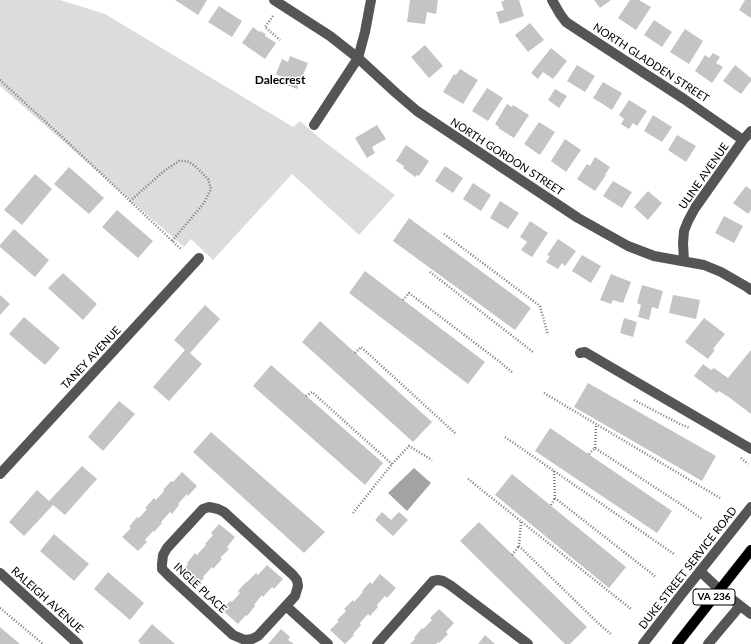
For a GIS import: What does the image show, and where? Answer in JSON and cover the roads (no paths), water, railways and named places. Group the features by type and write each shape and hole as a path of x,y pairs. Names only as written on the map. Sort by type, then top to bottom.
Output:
{"main road":[{"name":"VA 236","path":"677,644 751,550"}],"street":[{"name":"NORTH GORDON STREET","path":"274,0 330,36 358,58 418,111 578,218 628,246 654,256 704,265 721,272 751,290"},
{"path":"314,125 358,58 371,0"},
{"name":"NORTH GLADDEN STREET","path":"552,0 566,22 744,140"},
{"name":"ULINE AVENUE","path":"684,262 684,231 688,221 695,208 751,131"},
{"name":"TANEY AVENUE","path":"0,474 199,258"},
{"path":"580,353 585,352 751,448"},
{"name":"INGLE PLACE","path":"209,507 218,509 224,512 297,580 298,586 295,596 286,606 258,636 245,640 240,638 233,635 164,571 162,568 163,555 167,548 203,509 209,507"},
{"name":"DUKE STREET SERVICE ROAD","path":"643,644 751,507"},
{"path":"700,571 720,590 751,614"},
{"name":"RALEIGH AVENUE","path":"0,573 78,644"},
{"path":"377,644 433,581 438,580 450,585 528,644"},
{"path":"286,606 328,644"},
{"path":"708,644 740,606"}],"district":[{"name":"Dalecrest","path":"280,80"}]}
